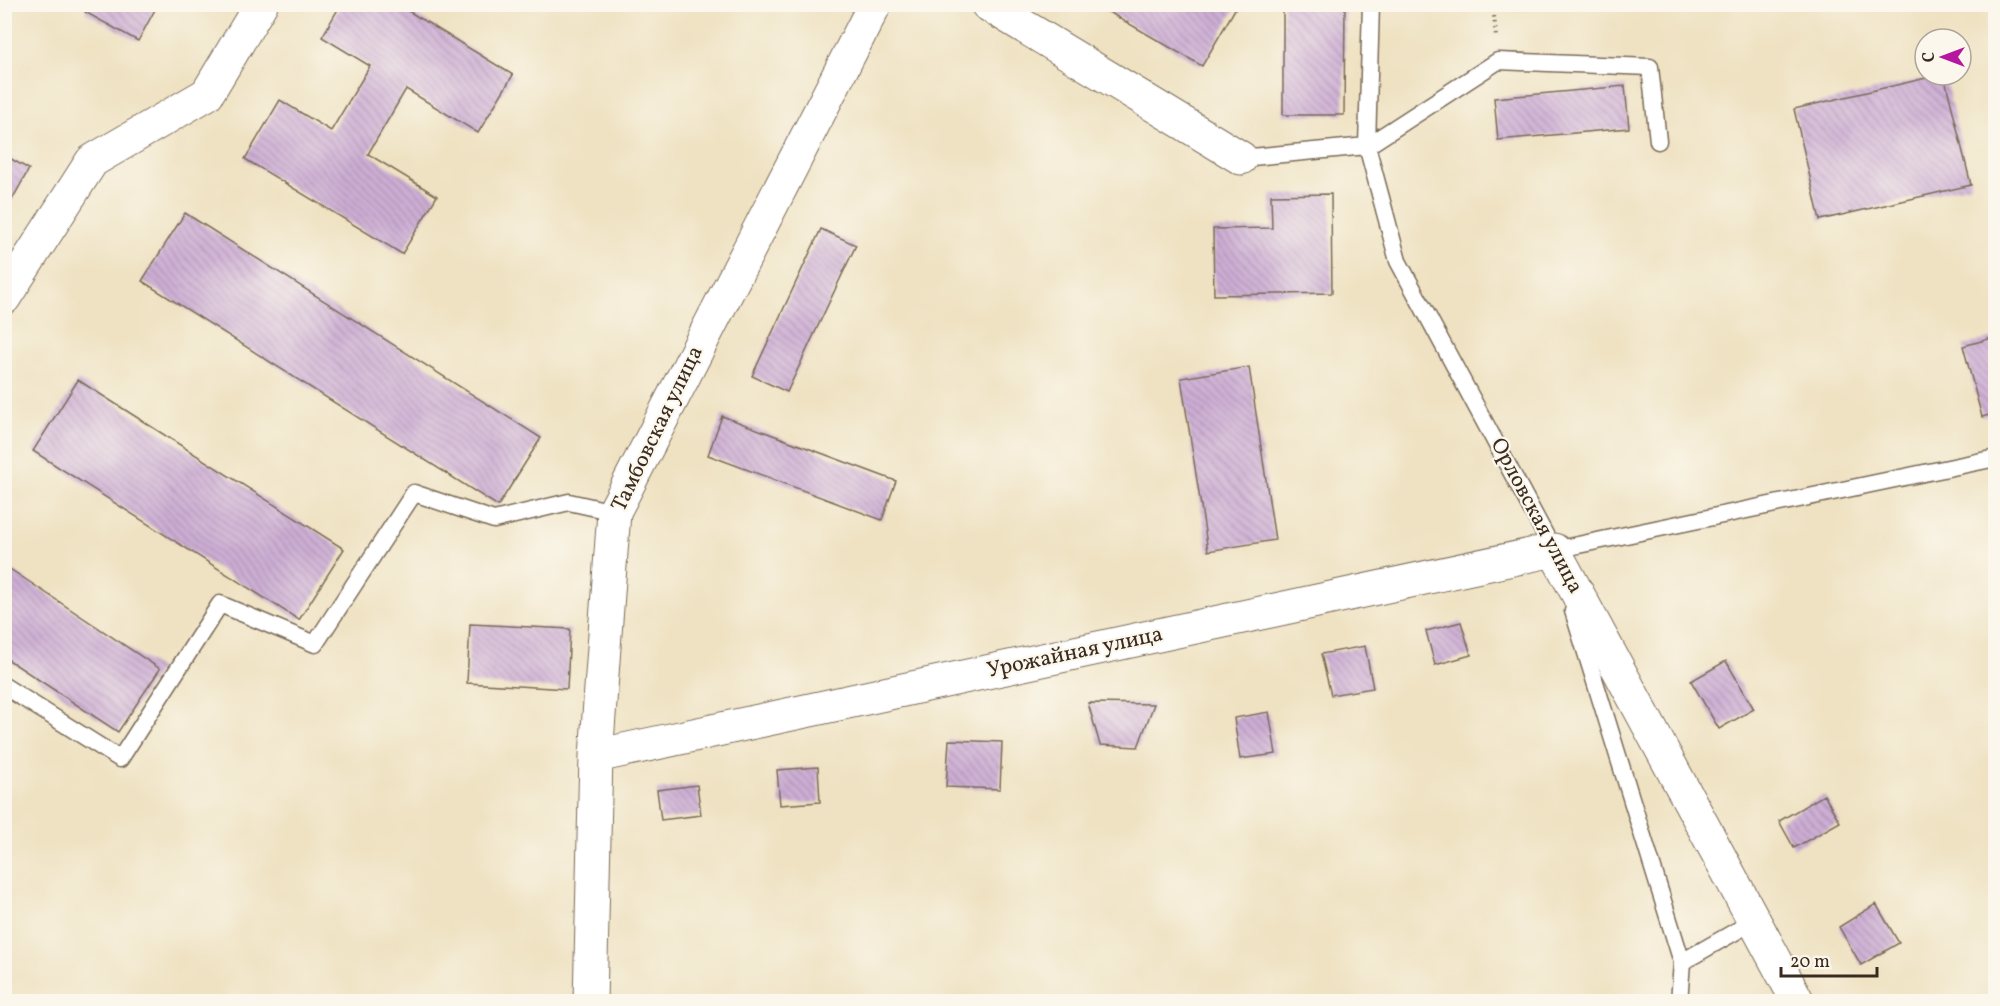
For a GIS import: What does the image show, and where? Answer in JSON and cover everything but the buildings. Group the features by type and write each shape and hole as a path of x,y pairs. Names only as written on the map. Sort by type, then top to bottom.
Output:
{"street":[{"path":"4,298 92,161 207,94 261,4"},
{"name":"Тамбовская улица","path":"590,1002 596,756 614,512 875,4"},
{"path":"987,4 1241,158"},
{"name":"Урожайная улица","path":"596,756 1554,550"},
{"name":"Орловская улица","path":"1554,550 1798,1002"}],"lane":[{"name":"Орловская улица","path":"1371,4 1367,146 1398,261 1554,550"},
{"path":"1241,158 1367,146 1498,61 1650,67 1658,141"},
{"path":"1679,1002 1682,962 1554,550 1995,458"},
{"path":"4,686 120,759 220,604 315,644 414,493 494,520 569,502 614,512"},
{"path":"1682,962 1754,921"}],"path":[{"path":"1492,4 1498,61"}]}
